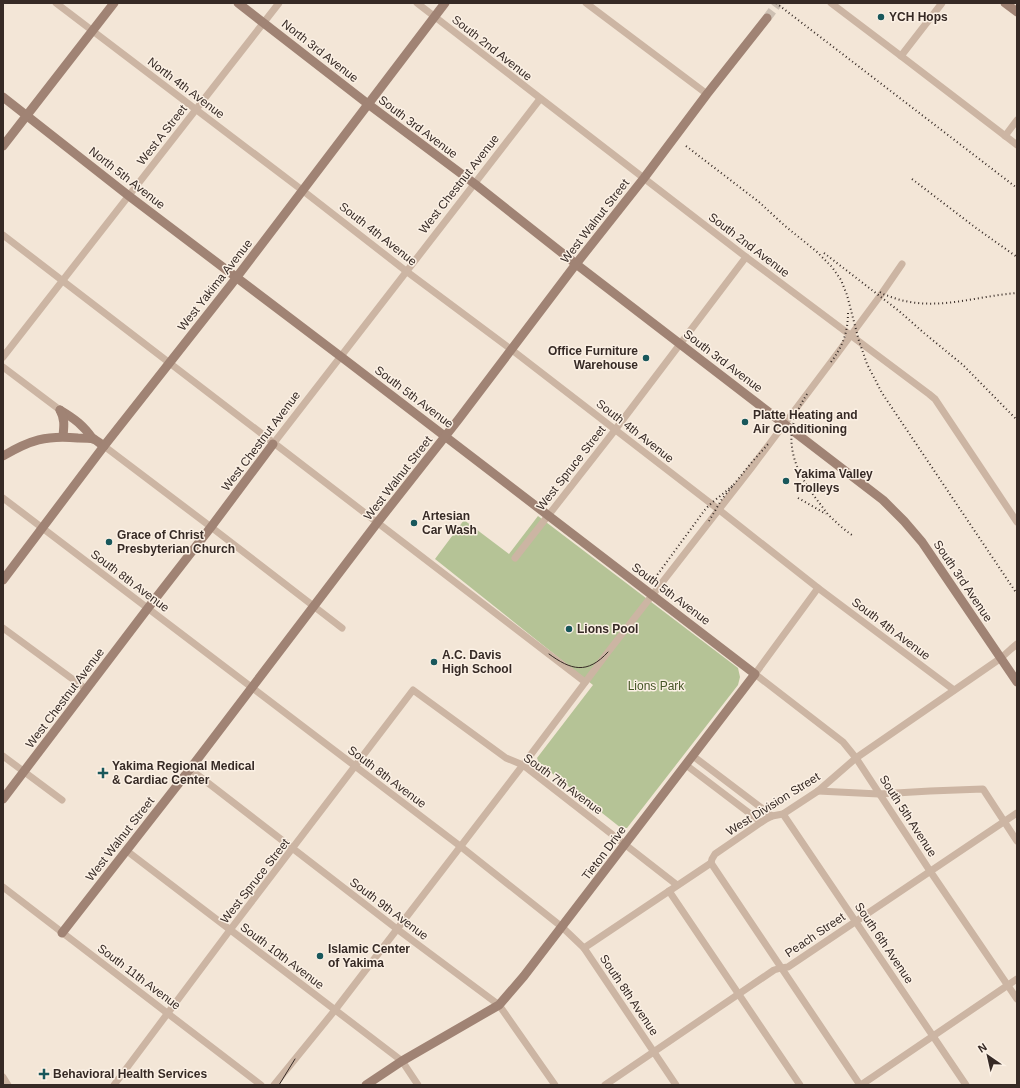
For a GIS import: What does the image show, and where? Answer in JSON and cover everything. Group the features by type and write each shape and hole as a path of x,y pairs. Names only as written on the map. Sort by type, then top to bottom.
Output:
{"street":[{"name":"North 4th Avenue","path":"56,3 302,190"},
{"path":"3,146 114,3"},
{"name":"North 3rd Avenue","path":"238,3 368,104"},
{"name":"West A Street","path":"3,357 279,3"},
{"name":"South 2nd Avenue","path":"417,3 746,257 929,394 934,399 1017,522"},
{"name":"West Yakima Avenue","path":"3,580 104,446 237,277 445,3"},
{"path":"586,3 707,94"},
{"path":"831,3 1017,145"},
{"path":"902,56 942,3"},
{"path":"1006,3 1017,12"},
{"name":"West Walnut Street","path":"62,933 127,851 377,523 767,18"},
{"name":"North 5th Avenue","path":"3,97 129,196 237,277"},
{"name":"West Chestnut Avenue","path":"3,799 273,444 540,99"},
{"name":"South 3rd Avenue","path":"368,104 475,184 576,264 785,423 883,500 922,542 1017,682"},
{"path":"1005,136 1017,120"},
{"name":"South 4th Avenue","path":"302,190 406,271 512,350 818,588 954,690"},
{"path":"3,235 62,282 585,682"},
{"name":"West Spruce Street","path":"515,558 615,430 746,257"},
{"path":"274,1085 335,1010 523,766 585,682 785,423 902,264"},
{"name":"South 5th Avenue","path":"237,277 844,742 1017,999"},
{"path":"3,367 60,410 72,417 84,427 93,439 211,527 342,628"},
{"path":"60,410 64,418 64,436"},
{"path":"3,456 16,448 44,438 64,436 93,439"},
{"name":"South 8th Avenue","path":"3,498 460,846 562,927 584,948 676,1085"},
{"name":"Tieton Drive","path":"366,1085 402,1061 499,1005 524,976 693,756 818,588"},
{"path":"3,628 86,689"},
{"name":"West Division Street","path":"584,948 711,863 714,854 761,822 772,816 783,814 818,791 856,758 1001,658 1017,644"},
{"name":"West Spruce Street","path":"114,1085 413,690"},
{"name":"South 7th Avenue","path":"413,690 506,758 523,766 678,885"},
{"path":"3,756 62,800"},
{"path":"693,756 772,816"},
{"path":"686,765 761,822"},
{"name":"South 9th Avenue","path":"190,769 397,929 499,1005 555,1085"},
{"path":"818,791 879,794 982,789 1017,841"},
{"name":"Peach Street","path":"604,1085 774,970 788,967 1017,813"},
{"name":"South 6th Avenue","path":"783,814 966,1085"},
{"name":"South 10th Avenue","path":"127,851 402,1061 418,1085"},
{"path":"711,863 861,1085 1017,979"},
{"name":"South 11th Avenue","path":"3,887 261,1085"},
{"path":"669,891 800,1085"},
{"path":"3,1077 8,1085"}],"green space":[{"name":"Lions Park","path":"538,516 738,668 740,677 738,685 627,828 621,828 539,763 537,758 593,685 435,559 464,520 509,554"}],"tunnel":[{"path":"767,18 778,3"}],"tram line":[{"path":"549,654 565,664 579,668 593,664 608,652"},
{"path":"279,1085 295,1059"}],"railway":[{"path":"776,3 1017,188"},
{"path":"686,146 759,202 785,226 816,251 832,267 841,280 847,295 859,341 867,364 882,393 1017,594"},
{"path":"912,179 1017,257"},
{"path":"824,253 899,311 963,365 1017,420"},
{"path":"880,292 894,298 925,304 956,302 1017,293"},
{"path":"831,362 839,350 844,338 848,312"},
{"path":"807,394 794,420 791,440 792,451 803,479 809,488 829,516 852,535"},
{"path":"709,521 722,499 769,443"},
{"path":"655,578 704,511 733,485"},
{"path":"798,498 826,514"}],"place":[{"name":"YCH Hops","path":"881,17"},
{"name":"Office Furniture Warehouse","path":"646,358"},
{"name":"Platte Heating and Air Conditioning","path":"745,422"},
{"name":"Yakima Valley Trolleys","path":"786,481"},
{"name":"Artesian Car Wash","path":"414,523"},
{"name":"Grace of Christ Presbyterian Church","path":"109,542"},
{"name":"Lions Pool","path":"569,629"},
{"name":"A.C. Davis High School","path":"434,662"},
{"name":"Yakima Regional Medical & Cardiac Center","path":"103,773"},
{"name":"Islamic Center of Yakima","path":"320,956"},
{"name":"Behavioral Health Services","path":"44,1074"}]}
